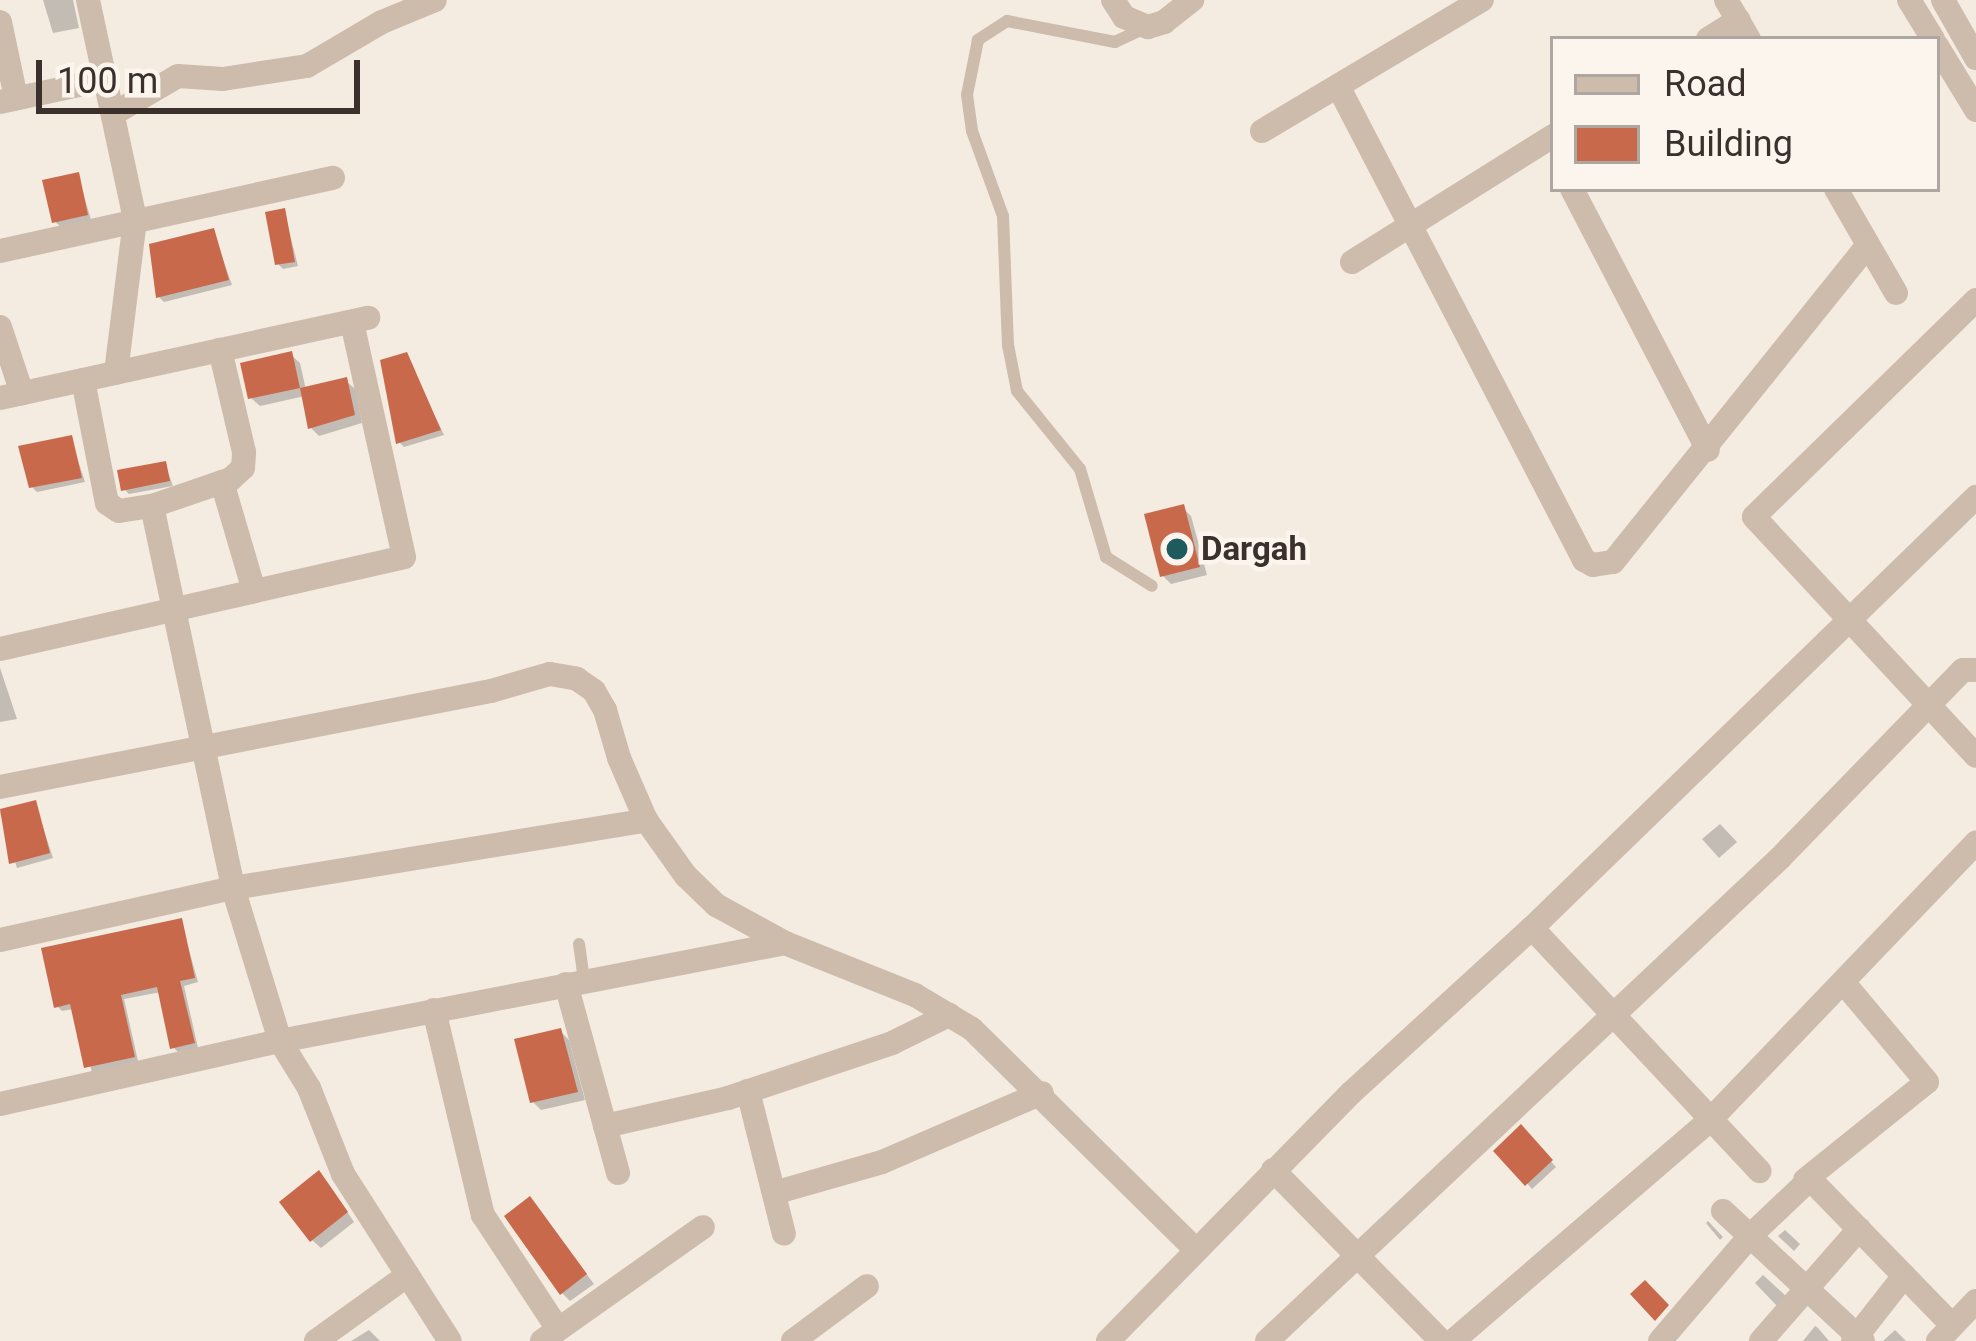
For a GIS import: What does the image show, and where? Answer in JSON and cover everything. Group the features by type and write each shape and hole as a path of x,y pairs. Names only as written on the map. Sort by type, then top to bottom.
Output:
{"street":[{"path":"88,0 135,220 116,373"},
{"path":"113,114 178,76 224,79 308,66 382,22 435,0"},
{"path":"1113,0 1124,17 1148,27 1164,22 1192,0"},
{"path":"1262,131 1482,0"},
{"path":"1909,0 1931,36"},
{"path":"1942,0 1976,58"},
{"path":"0,22 8,100 106,79"},
{"path":"1940,50 1976,110"},
{"path":"1338,86 1585,560 1613,562 1708,450 1868,245"},
{"path":"1352,262 1550,144"},
{"path":"0,251 333,178"},
{"path":"1574,192 1708,450"},
{"path":"1838,192 1896,292"},
{"path":"1976,300 1754,517 1976,756"},
{"path":"0,326 11,396 360,321 404,557 0,649"},
{"path":"83,380 107,503 119,511 152,506 222,482 242,468 244,452 220,350"},
{"path":"222,482 254,591"},
{"path":"1108,1341 1273,1169 1532,928 1976,497"},
{"path":"152,506 232,888 280,1041 309,1088 343,1174 449,1341"},
{"path":"1267,1341 1614,1015 1963,670 1976,670"},
{"path":"0,788 491,691 550,674 577,679 594,691 646,820 686,876 716,905 785,943 855,967 972,1029 1042,1093 1196,1250"},
{"path":"5,931 232,888 646,820"},
{"path":"1453,1341 1711,1119 1976,843"},
{"path":"1532,928 1759,1171"},
{"path":"0,1104 280,1041 785,943"},
{"path":"575,982 617,1173"},
{"path":"1660,1341 1805,1180 1927,1082 1844,983"},
{"path":"434,1010 483,1215 550,1335 703,1227"},
{"path":"605,1126 748,1091 892,1043 949,1015"},
{"path":"748,1091 784,1234"},
{"path":"774,1193 882,1162 1042,1093"},
{"path":"1273,1169 1441,1341"},
{"path":"1805,1180 1819,1184 1904,1276 1945,1333 1976,1301"},
{"path":"1723,1211 1858,1339 1904,1276"},
{"path":"1761,1341 1858,1229"},
{"path":"316,1341 408,1275"},
{"path":"793,1341 867,1286"}],"lane":[{"path":"1148,27 1115,42 1006,22 978,40 967,95 972,131 1003,216 1009,357 1017,392 1080,469 1106,557 1152,586"},
{"path":"575,982 579,944"}],"building":[{"path":"79,172 88,215 52,223 42,180"},
{"path":"285,208 295,262 275,265 265,212"},
{"path":"214,228 229,280 156,298 149,244"},
{"path":"292,351 300,388 248,399 240,363"},
{"path":"407,352 441,430 396,444 380,360"},
{"path":"347,377 355,415 308,429 300,388"},
{"path":"72,435 82,478 29,488 18,446"},
{"path":"166,461 170,481 121,491 117,470"},
{"path":"1184,504 1200,567 1160,577 1144,514"},
{"path":"36,800 50,853 9,864 0,809"},
{"path":"182,918 195,978 180,981 195,1043 170,1049 157,987 121,995 135,1057 84,1068 70,1004 54,1008 41,948"},
{"path":"561,1028 578,1092 530,1103 514,1039"},
{"path":"1521,1124 1553,1160 1525,1186 1493,1151"},
{"path":"319,1170 348,1212 310,1242 279,1202"},
{"path":"530,1196 587,1274 560,1295 504,1216"},
{"path":"1645,1280 1669,1305 1655,1321 1630,1294"}],"place":[{"name":"Dargah","path":"1177,549"}]}
